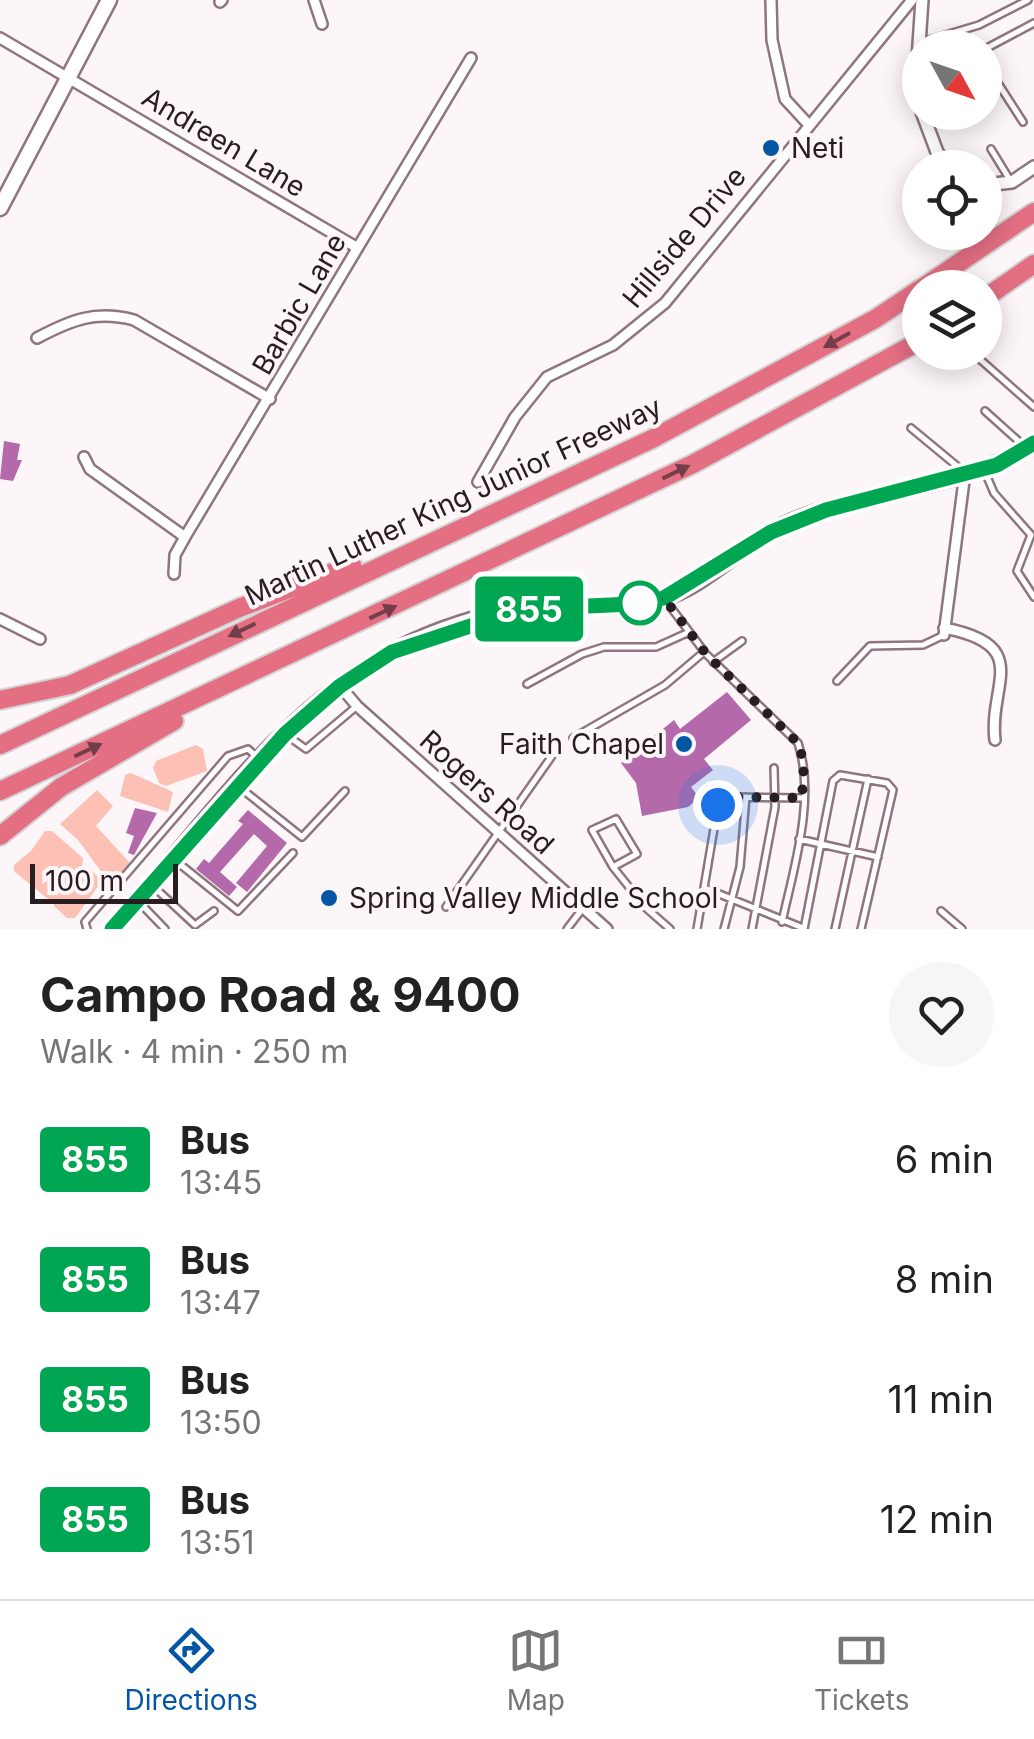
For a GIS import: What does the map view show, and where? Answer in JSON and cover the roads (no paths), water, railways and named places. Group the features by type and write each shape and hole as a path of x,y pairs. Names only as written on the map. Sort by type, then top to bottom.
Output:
{"highway":[{"name":"Martin Luther King Junior Freeway","path":"948,270 1034,212"},
{"path":"1002,286 1034,264"},
{"name":"Martin Luther King Junior Freeway","path":"0,745 746,391 902,299"},
{"path":"0,791 693,464 902,352"},
{"path":"0,700 70,685 239,608 457,529"},
{"path":"0,836 61,787 246,675"}],"main road":[{"path":"0,208 109,0"},
{"path":"112,929 285,734 340,686 402,646 522,609 632,604 664,598 780,528 826,510 984,469 1030,446"}],"street":[{"path":"314,0 322,24"},
{"path":"771,0 772,40 785,98 808,124"},
{"name":"Hillside Drive","path":"478,482 528,398 547,377 613,345 665,303 912,0"},
{"path":"919,30 922,0"},
{"name":"Andreen Lane","path":"0,38 356,247"},
{"name":"Barbic Lane","path":"174,574 175,555 185,537 472,58"},
{"path":"1002,183 1012,182 1034,167"},
{"path":"37,338 78,317 112,314 134,320 270,400"},
{"path":"84,457 90,469 185,537"},
{"path":"965,474 944,632 985,640 1001,658 1005,688 995,740"},
{"path":"0,619 40,639"},
{"name":"Rogers Road","path":"340,686 357,706 607,929"}],"lane":[{"path":"962,30 1028,0"},
{"path":"1002,40 1034,23"},
{"path":"1002,89 1023,122"},
{"path":"991,149 1012,182"},
{"path":"992,370 1034,406"},
{"path":"985,411 1030,446"},
{"path":"912,428 965,474"},
{"path":"984,469 994,493 1031,535 1018,570 1034,597"},
{"path":"664,598 687,633 713,662 798,743 804,763 799,839 782,922"},
{"path":"837,681 870,646 924,646 944,632"},
{"path":"527,684 604,647 656,647 687,633"},
{"path":"713,662 742,642"},
{"path":"573,738 678,677 704,652"},
{"path":"285,734 306,748 357,706"},
{"path":"87,929 85,922 134,870 228,756 248,749 260,760"},
{"path":"446,907 501,834 554,753"},
{"path":"752,929 775,798 774,768"},
{"path":"706,889 805,929 836,776 886,782 894,790 861,929"},
{"path":"834,929 868,780"},
{"path":"238,786 302,837 345,791"},
{"path":"698,929 718,805 731,797 802,798"},
{"path":"724,929 733,901 746,797"},
{"path":"613,868 636,854 616,819 592,830 613,868 670,929"},
{"path":"799,839 878,857"},
{"path":"175,860 238,911 294,853"},
{"path":"152,886 195,925 214,911"},
{"path":"138,900 165,929"},
{"path":"566,929 584,908"},
{"path":"941,911 962,929"}],"place":[{"name":"Neti","path":"771,148"},
{"name":"Faith Chapel","path":"684,744"},
{"name":"Spring Valley Middle School","path":"329,898"}]}
